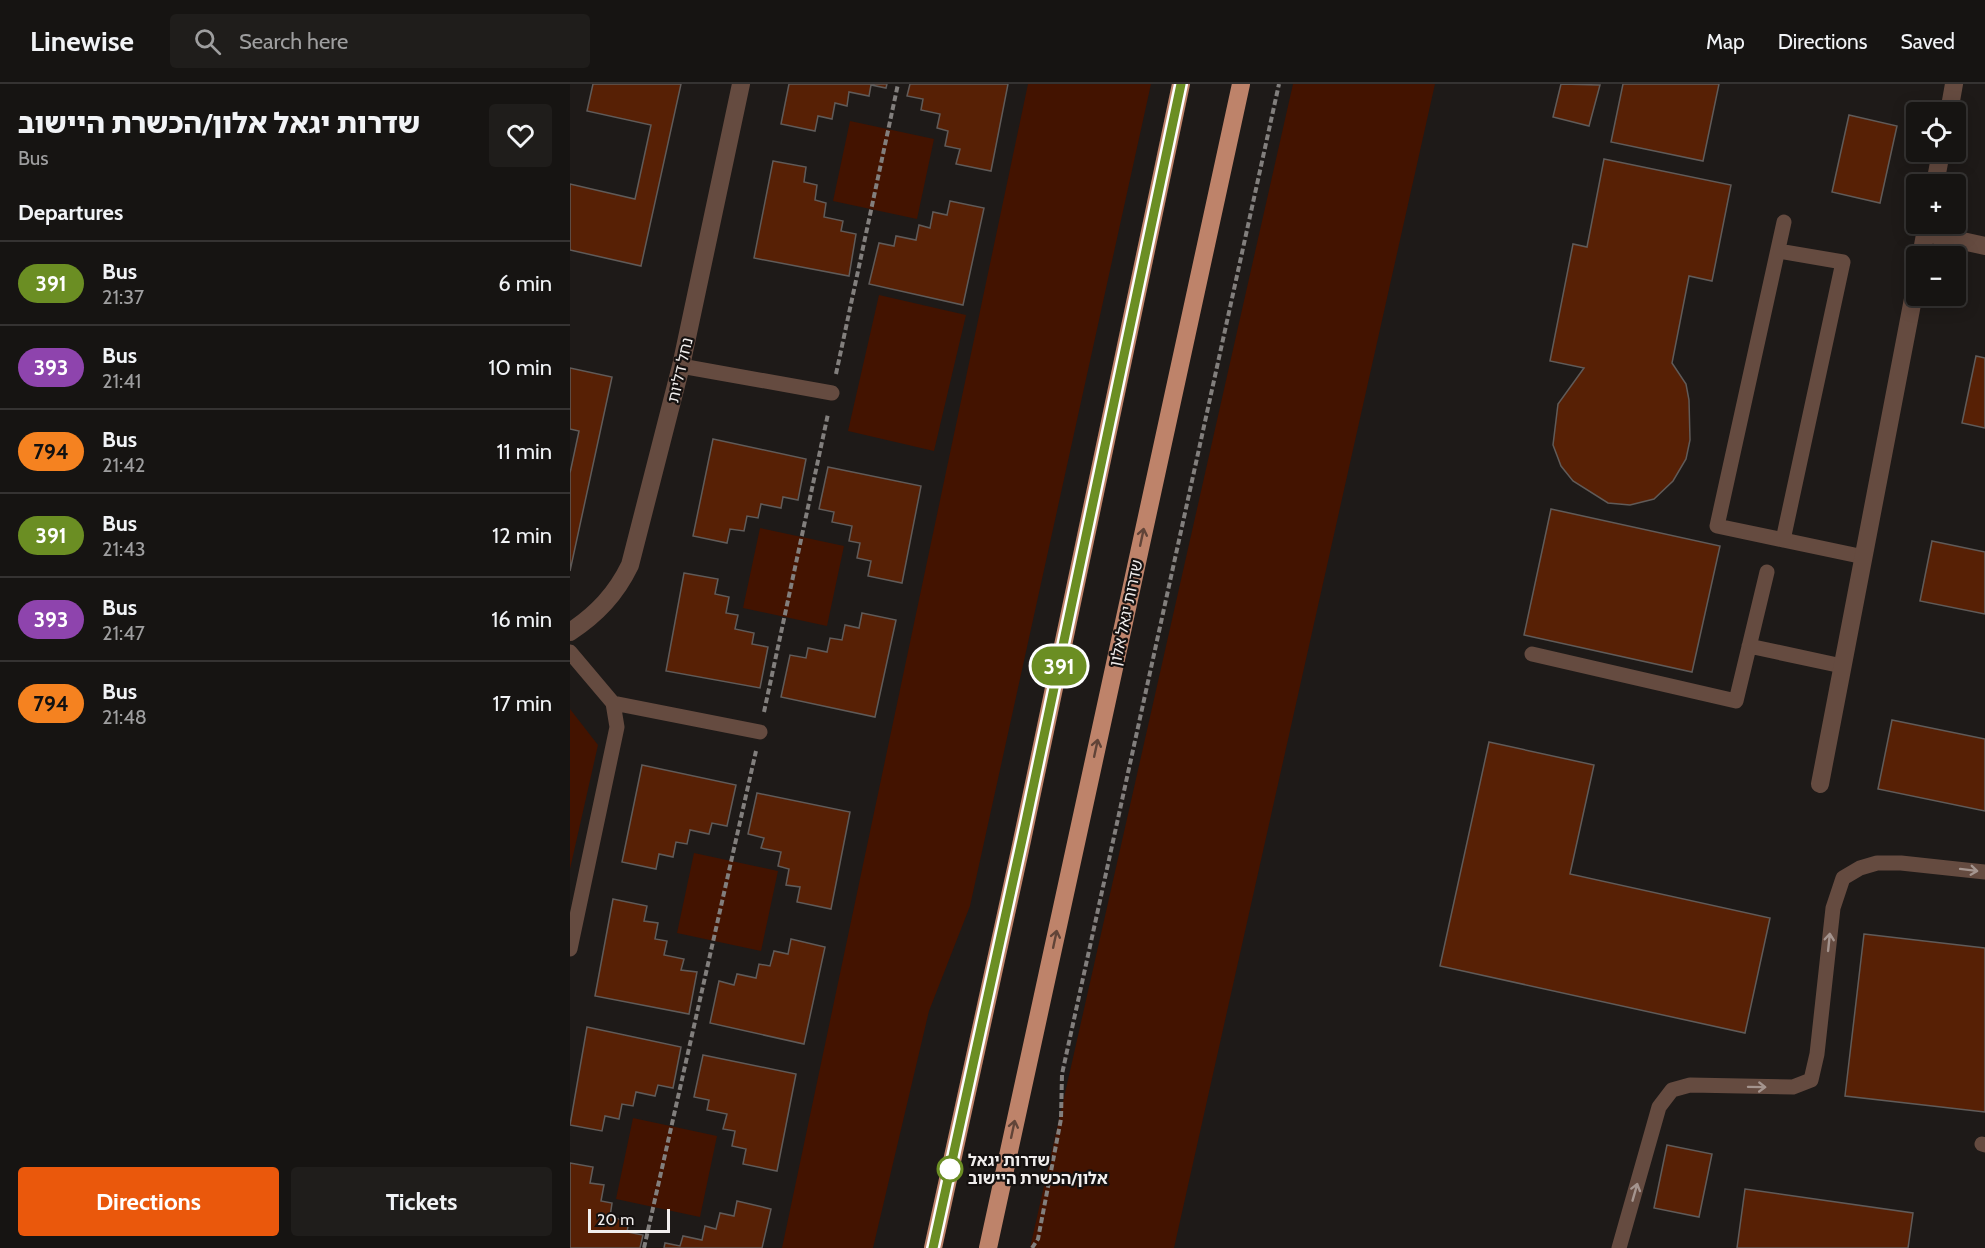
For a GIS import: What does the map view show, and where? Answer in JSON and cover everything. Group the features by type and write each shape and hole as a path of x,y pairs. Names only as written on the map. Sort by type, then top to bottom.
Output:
{"highway":[{"path":"933,1248 1025,826 1181,84"},
{"name":"שדרות יגאל אלון","path":"989,1244 1241,84"},
{"path":"927,1248 939,1223"}],"street":[{"name":"נחל דליות","path":"570,632 604,605 619,588 630,565 681,366 741,84"},
{"path":"1951,102 1954,84"},
{"path":"1946,234 1985,246"},
{"path":"1820,784 1912,306"}],"lane":[{"path":"1785,222 1717,526 1864,557"},
{"path":"1778,251 1843,262 1783,540"},
{"path":"681,366 832,393"},
{"path":"1532,654 1736,701 1767,572"},
{"path":"1749,646 1842,666"},
{"path":"570,652 613,703 617,727 570,949"},
{"path":"613,703 760,732"},
{"path":"1619,1248 1659,1107 1672,1090 1690,1085 1793,1087 1811,1080 1817,1054 1833,908 1843,878 1860,868 1877,863 1901,863 1985,872"}],"path":[{"path":"644,1248 760,732 898,84"},
{"path":"1032,1248 1038,1239 1061,1119 1062,1074 1280,84"}],"shaded area":[{"path":"1028,84 1151,84 970,906 929,1011 873,1248 782,1248"},
{"path":"1293,84 1435,84 1174,1248 1030,1248"},
{"path":"850,121 934,139 917,219 833,201"},
{"path":"879,295 966,315 934,451 848,431"},
{"path":"760,528 844,546 827,626 743,608"},
{"path":"570,709 598,745 570,869"},
{"path":"694,853 778,871 761,951 677,933"},
{"path":"633,1118 717,1136 700,1217 616,1199"}],"building":[{"path":"593,84 681,84 641,266 570,250 570,184 635,199 651,125 587,111"},
{"path":"789,84 887,84 886,88 871,85 869,96 849,92 847,106 835,103 832,119 818,116 815,131 781,124"},
{"path":"910,84 1008,84 991,171 956,164 960,149 945,146 948,131 937,128 940,114 921,110 923,99 907,96"},
{"path":"1561,84 1600,85 1589,126 1553,117"},
{"path":"1623,84 1719,84 1703,161 1611,142"},
{"path":"1849,115 1897,126 1880,203 1832,192"},
{"path":"1604,159 1731,185 1712,281 1689,276 1672,363 1686,384 1689,400 1690,440 1686,459 1673,481 1654,499 1630,505 1608,503 1573,481 1561,466 1553,445 1558,404 1584,368 1550,361 1573,244 1587,247"},
{"path":"773,161 806,167 804,182 817,185 815,200 826,203 824,217 843,221 841,231 856,234 849,276 754,258"},
{"path":"950,201 984,208 963,305 869,284 879,243 894,246 896,236 916,240 919,225 930,228 933,212 947,215"},
{"path":"1976,356 1985,358 1985,428 1962,423"},
{"path":"570,368 612,377 570,571 570,473 579,431 570,429"},
{"path":"713,439 806,459 798,500 783,497 781,508 761,504 758,518 747,516 744,531 730,529 727,543 693,536"},
{"path":"828,467 921,486 902,583 868,576 871,561 857,558 860,543 849,541 852,526 832,522 834,512 819,509"},
{"path":"1551,509 1720,546 1692,672 1524,635"},
{"path":"1932,541 1985,552 1985,614 1920,601"},
{"path":"684,573 718,579 715,594 729,597 726,613 738,615 735,629 754,633 752,644 768,647 760,688 666,671"},
{"path":"862,613 896,620 875,717 781,697 790,655 806,658 808,648 827,652 830,638 842,640 845,625 859,628"},
{"path":"1892,720 1985,739 1985,811 1878,789"},
{"path":"1489,742 1594,765 1570,874 1770,918 1745,1033 1440,966"},
{"path":"642,765 736,785 727,826 712,823 709,834 690,830 687,844 676,842 673,857 659,854 656,869 622,862"},
{"path":"757,793 850,812 831,909 797,902 800,887 786,885 789,869 778,866 781,852 761,848 764,838 748,834"},
{"path":"613,899 647,906 644,921 658,923 655,939 667,941 664,955 684,959 681,970 697,972 689,1014 595,996"},
{"path":"1864,934 1985,948 1985,1112 1845,1096"},
{"path":"791,939 825,947 804,1044 710,1023 719,981 734,985 737,974 756,978 759,964 770,966 774,951 788,954"},
{"path":"587,1027 681,1047 673,1088 658,1085 655,1096 636,1092 633,1106 622,1104 619,1119 605,1116 602,1131 570,1125"},
{"path":"703,1055 796,1074 777,1171 743,1164 746,1149 732,1146 735,1131 723,1129 727,1114 707,1110 709,1100 694,1097"},
{"path":"1667,1145 1712,1154 1699,1217 1654,1208"},
{"path":"570,1163 593,1167 590,1183 604,1185 601,1201 612,1203 610,1217 629,1221 627,1232 643,1235 640,1248 570,1248"},
{"path":"1745,1189 1913,1213 1908,1248 1737,1248"},
{"path":"737,1201 771,1209 762,1248 664,1248 665,1243 680,1246 683,1236 702,1240 705,1226 716,1229 720,1213 734,1216"}],"bus line":[{"name":"391","path":"933,1248 1025,826 1181,84"}],"place":[{"name":"שדרות יגאל אלון/הכשרת היישוב","path":"950,1169"}]}
